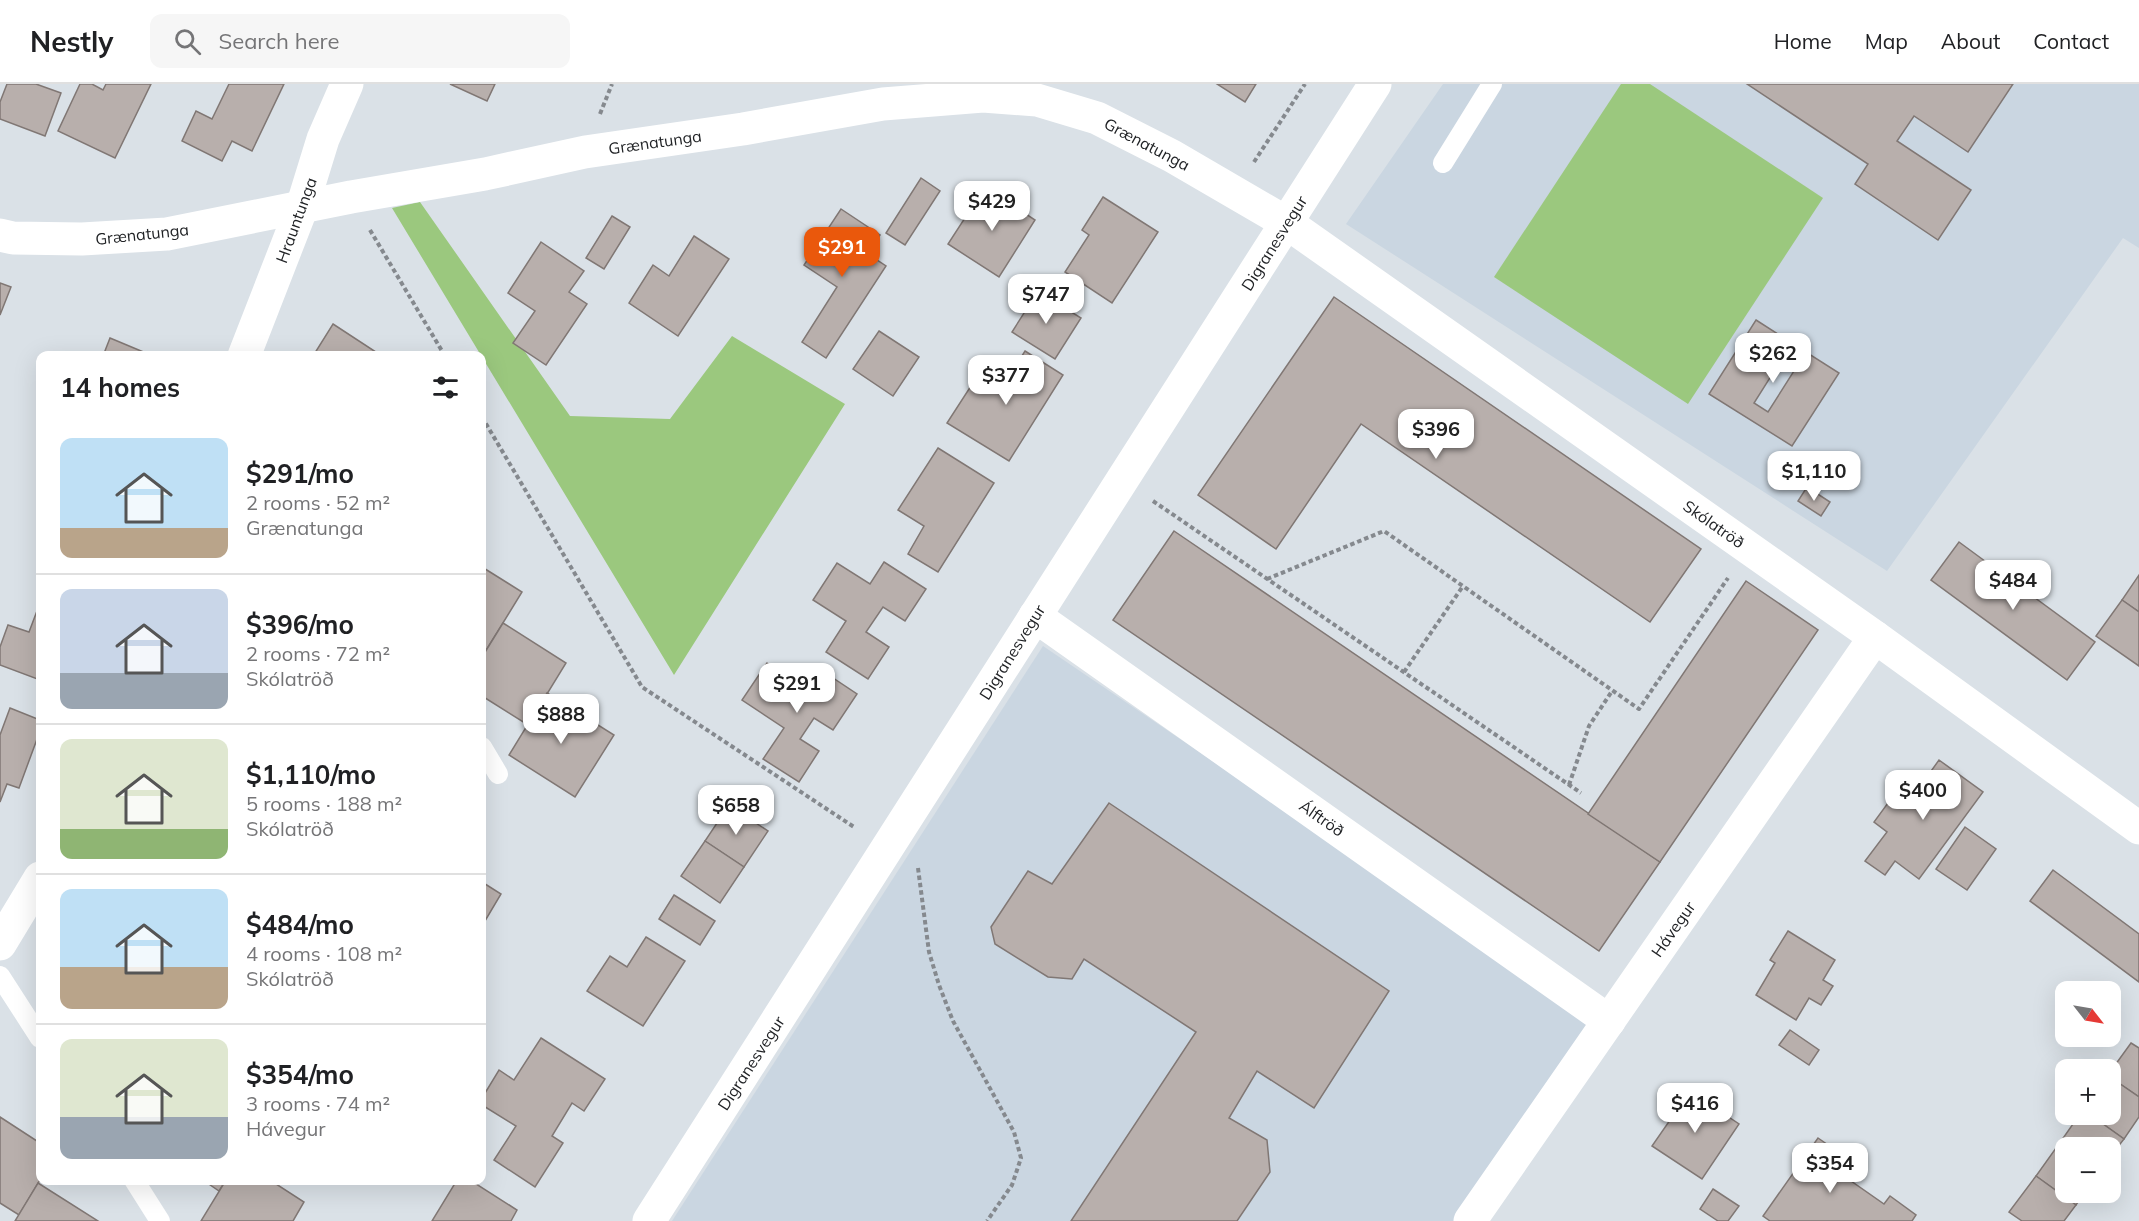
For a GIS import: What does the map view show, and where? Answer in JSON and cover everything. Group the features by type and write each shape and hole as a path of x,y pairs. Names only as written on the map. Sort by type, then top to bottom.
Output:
{"street":[{"name":"Hrauntunga","path":"246,351 302,207 323,139 347,84"},
{"name":"Digranesvegur","path":"649,1221 1375,84"},
{"name":"Grænatunga","path":"0,235 13,238 82,240 167,234 351,196 485,174 585,152 743,129 884,94 983,96 1037,100 1097,118 1172,156 1287,222"},
{"name":"Skólatröð","path":"1287,222 1875,637 2139,828"},
{"name":"Álftröð","path":"1035,616 1609,1021"},
{"name":"Hávegur","path":"1470,1221 1875,637"},
{"path":"0,944 36,885"}],"lane":[{"path":"1443,163 1492,84"},
{"path":"486,754 498,774"},
{"path":"0,976 36,1032"},
{"path":"137,1185 160,1221"}],"path":[{"path":"1254,163 1305,84"},
{"path":"351,196 442,351"},
{"path":"486,424 642,687 854,827"},
{"path":"1153,501 1581,793"},
{"path":"1267,579 1384,531 1639,709 1748,548"},
{"path":"1404,672 1463,586"},
{"path":"1569,785 1589,726 1612,691"},
{"path":"918,868 929,952 939,985 953,1021 1014,1132 1021,1158 1012,1185 987,1221"}],"shaded area":[{"path":"1443,84 2139,84 2139,248 2123,238 1887,571 1346,224"},
{"path":"1043,646 1599,1023 1459,1221 672,1221"}],"green space":[{"path":"1621,84 1650,84 1823,198 1688,404 1494,277"},
{"path":"420,202 570,416 670,419 732,336 845,404 674,675 486,364 486,351 478,351 392,208"}],"building":[{"path":"7,84 36,84 61,93 45,136 0,119 0,102"},
{"path":"80,84 92,84 103,90 106,84 151,84 115,158 58,131"},
{"path":"229,84 284,84 252,151 232,141 222,161 182,141 196,111 212,119"},
{"path":"450,84 495,84 487,101"},
{"path":"1217,84 1256,84 1245,102"},
{"path":"1747,84 2013,84 1968,152 1914,116 1897,141 1971,190 1938,240 1855,184 1868,164"},
{"path":"921,178 940,191 905,245 886,233"},
{"path":"985,187 1035,220 999,277 948,244"},
{"path":"1103,197 1158,232 1112,303 1065,272 1089,235 1082,230"},
{"path":"841,209 880,235 868,254 886,266 826,358 802,342 837,287 804,265"},
{"path":"612,216 630,227 604,269 586,258"},
{"path":"694,236 729,259 678,336 629,303 653,265 669,276"},
{"path":"541,242 584,271 569,292 587,304 546,365 513,343 535,311 508,293"},
{"path":"0,283 11,287 0,315"},
{"path":"1038,291 1081,318 1055,359 1012,332"},
{"path":"1334,297 1701,549 1650,622 1361,424 1276,549 1198,495"},
{"path":"1756,320 1792,343 1754,403 1768,412 1806,352 1839,373 1792,446 1709,394"},
{"path":"333,324 374,351 316,351"},
{"path":"879,331 919,357 893,396 853,369"},
{"path":"110,338 141,351 105,351"},
{"path":"1025,351 1063,375 1009,461 947,423 980,372 1003,386"},
{"path":"938,448 994,483 938,572 908,554 924,526 898,510"},
{"path":"1807,487 1830,502 1821,516 1798,501"},
{"path":"1174,531 1660,862 1599,951 1113,620"},
{"path":"1959,542 2095,642 2067,680 1931,580"},
{"path":"884,562 926,589 905,621 883,607 866,632 889,647 868,679 826,652 846,621 813,600 837,563 870,584"},
{"path":"486,570 522,592 486,650"},
{"path":"2139,575 2139,612 2122,600"},
{"path":"1746,581 1818,630 1660,862 1588,814"},
{"path":"2122,600 2139,612 2139,666 2096,636"},
{"path":"36,614 36,678 0,665 0,647 8,625 29,632"},
{"path":"503,623 566,663 528,725 486,699 486,651"},
{"path":"767,663 804,688 818,668 857,694 833,730 814,718 800,739 819,751 799,782 763,759 784,728 742,700"},
{"path":"547,693 614,735 575,797 509,755"},
{"path":"10,708 36,718 36,742 19,788 7,784 0,802 0,735"},
{"path":"1939,760 1983,792 1919,879 1895,861 1885,875 1865,861 1887,832 1874,822 1896,792 1909,802"},
{"path":"1109,803 1389,991 1314,1108 1257,1071 1229,1118 1267,1140 1270,1172 1237,1221 1071,1221 1196,1032 1084,959 1072,979 1048,977 995,944 991,927 1028,871 1052,884"},
{"path":"729,805 768,831 744,867 705,841"},
{"path":"1965,827 1996,849 1967,890 1936,869"},
{"path":"705,841 744,867 720,903 681,876"},
{"path":"2053,870 2139,934 2139,982 2030,901"},
{"path":"486,885 501,894 486,919"},
{"path":"674,895 715,921 700,945 659,919"},
{"path":"1788,931 1835,960 1823,980 1833,986 1821,1005 1809,998 1796,1020 1756,995 1775,963 1770,960"},
{"path":"646,937 685,961 643,1026 587,991 610,956 627,967"},
{"path":"1790,1030 1819,1050 1809,1065 1779,1045"},
{"path":"541,1038 605,1079 584,1111 572,1103 552,1136 563,1143 535,1187 494,1160 516,1126 486,1107 486,1091 499,1070 514,1080"},
{"path":"2131,1043 2139,1048 2139,1097 2121,1085 2119,1059"},
{"path":"2121,1085 2139,1097 2139,1117 2124,1139 2104,1125 2121,1125"},
{"path":"1684,1087 1739,1124 1702,1179 1652,1146 1675,1113 1670,1110"},
{"path":"0,1117 36,1140 37,1185 19,1215 0,1203"},
{"path":"2072,1125 2104,1125 2124,1139 2121,1143 2121,1137 2064,1137"},
{"path":"1818,1138 1844,1156 1834,1169 1884,1204 1890,1196 1916,1215 1912,1221 1770,1221 1763,1216"},
{"path":"2055,1149 2055,1190 2036,1176"},
{"path":"2036,1176 2055,1190 2055,1203 2076,1205 2064,1221 2022,1221 2009,1212"},
{"path":"37,1185 41,1185 98,1221 15,1221"},
{"path":"210,1185 223,1185 219,1191"},
{"path":"223,1185 278,1185 304,1202 293,1221 201,1221"},
{"path":"454,1185 478,1185 517,1210 511,1221 432,1221"},
{"path":"1713,1189 1739,1206 1728,1221 1718,1221 1700,1209"}]}
